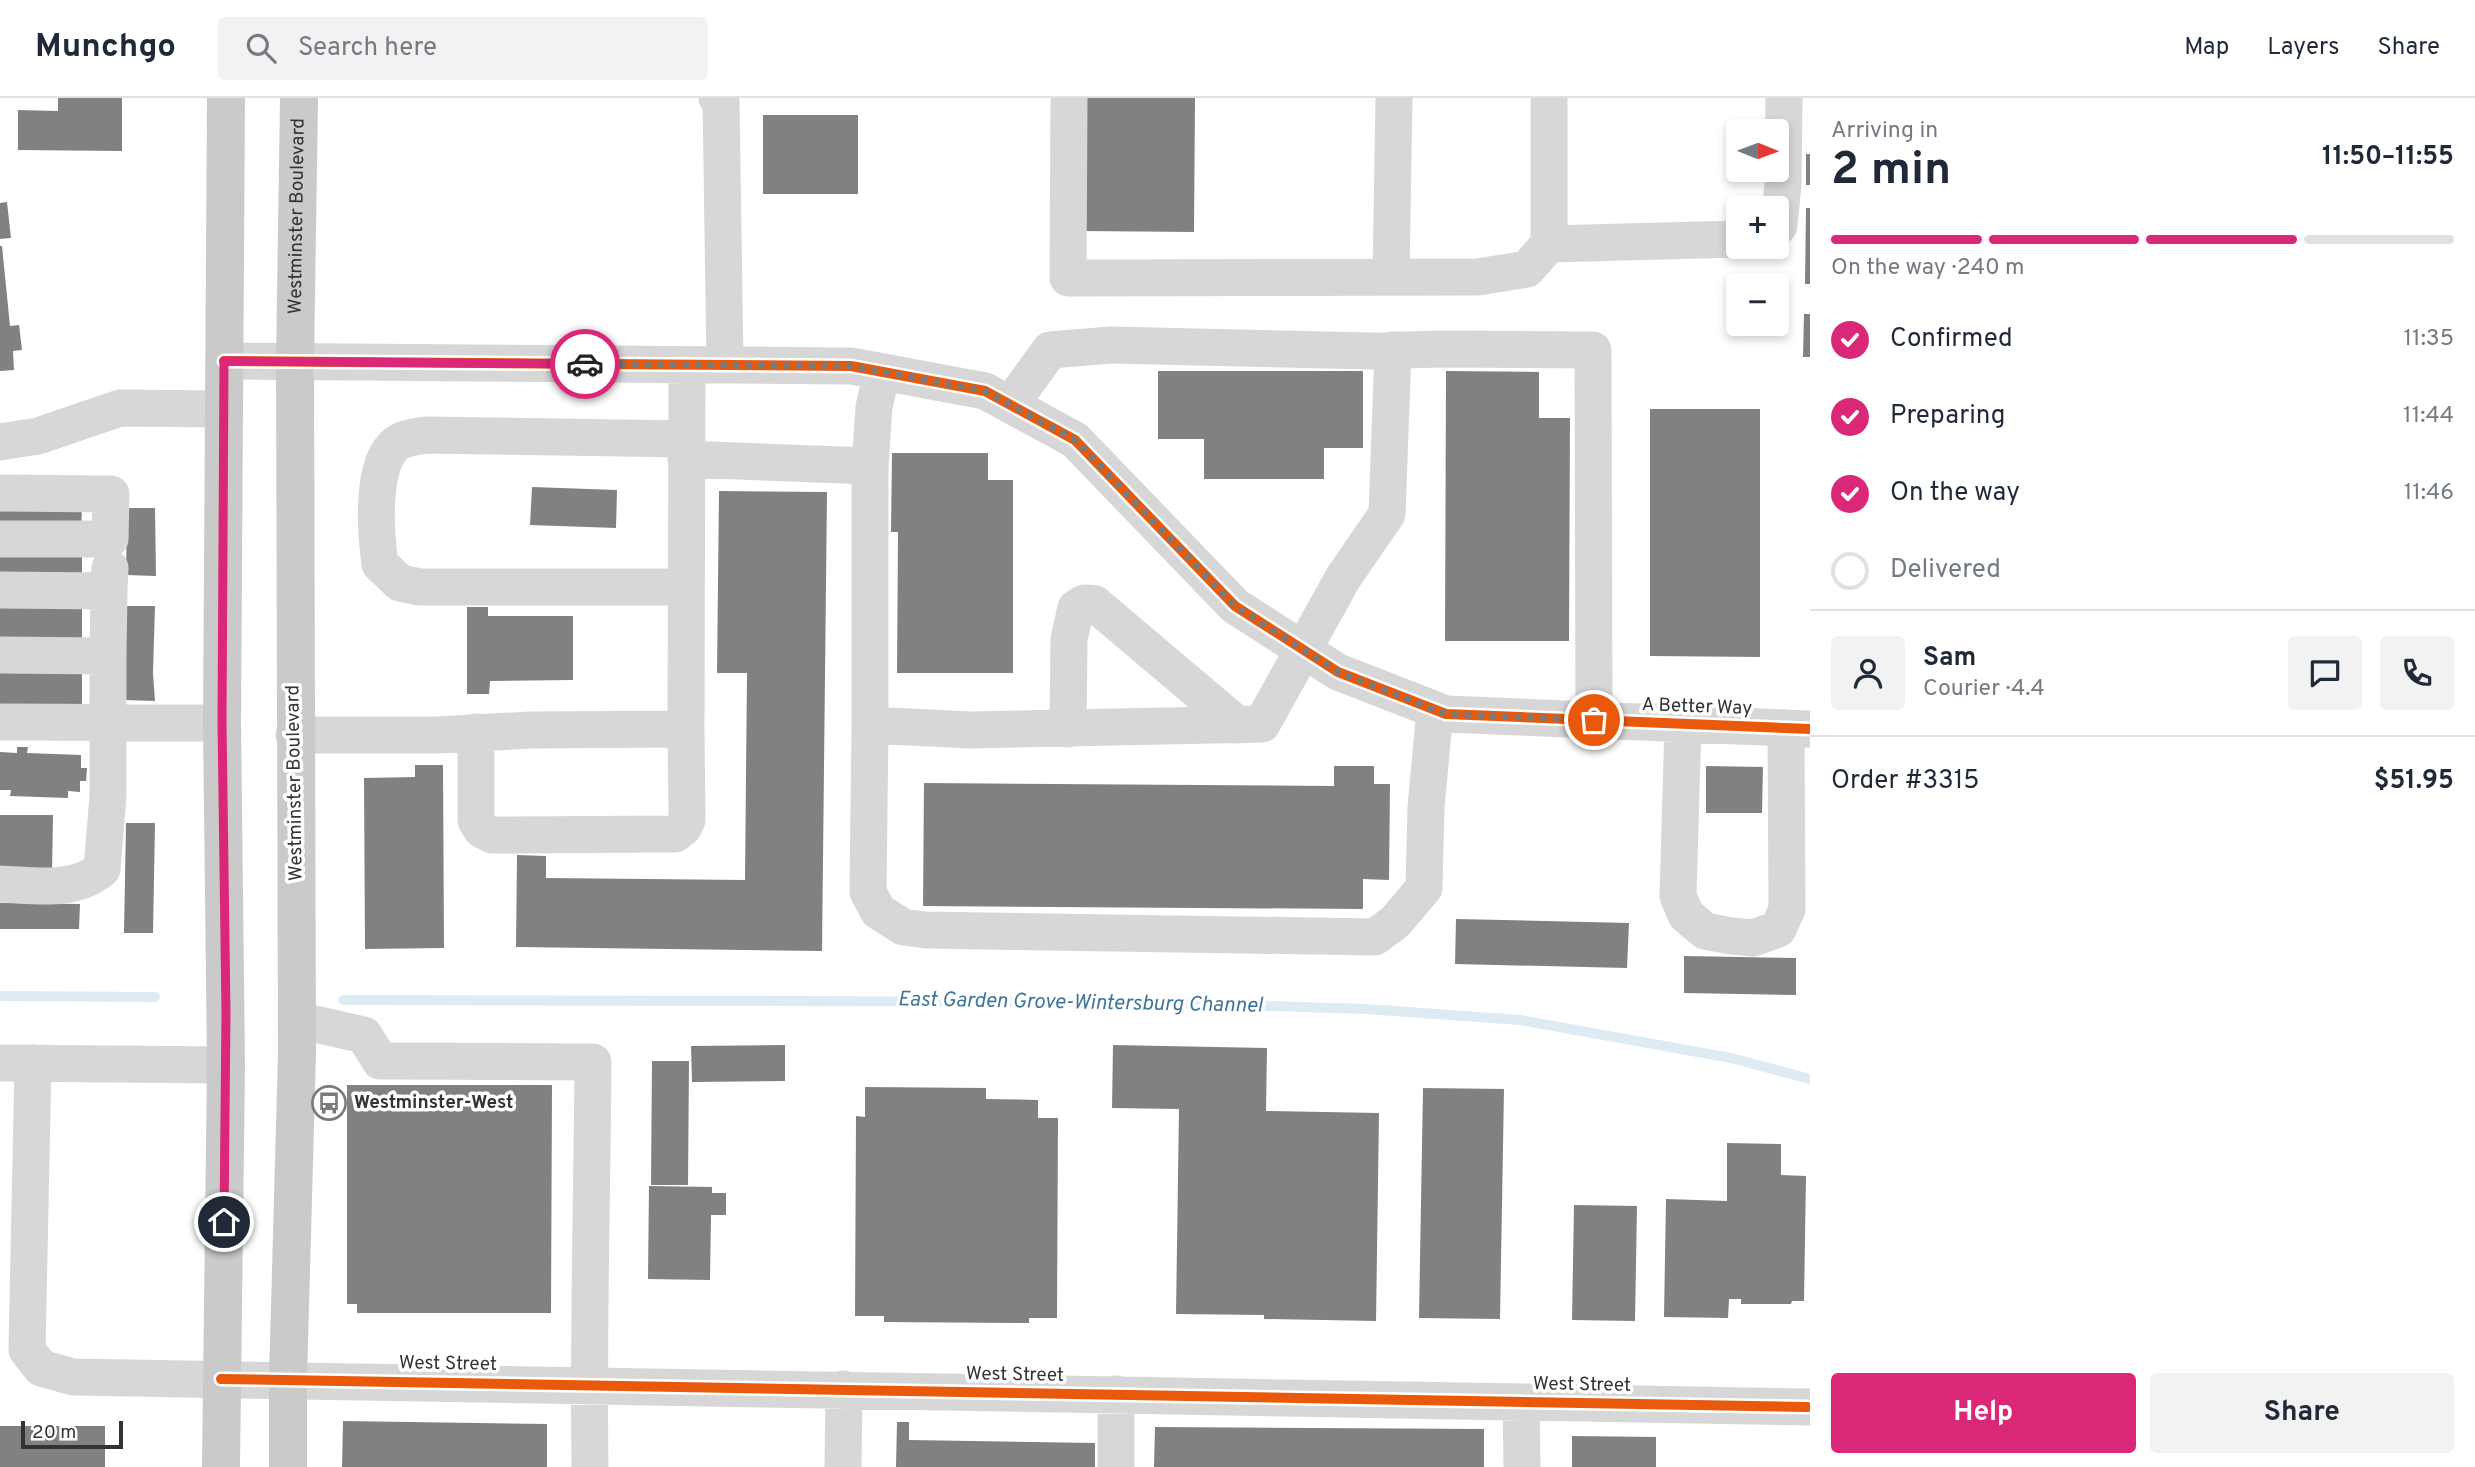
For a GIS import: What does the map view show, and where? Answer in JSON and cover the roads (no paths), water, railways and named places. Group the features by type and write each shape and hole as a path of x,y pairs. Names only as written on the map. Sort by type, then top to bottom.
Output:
{"main road":[{"path":"221,1467 226,1065 222,723 226,98"},
{"name":"Westminster Boulevard","path":"288,1467 297,1020 294,735 299,98"}],"street":[{"path":"718,98 721,99 725,365"},
{"path":"1069,98 1068,278 1478,277 1527,269 1549,244 1549,98"},
{"path":"1391,277 1394,98"},
{"path":"1782,196 1784,98"},
{"path":"1549,244 1726,239"},
{"path":"1010,405 1050,350 1111,345 1592,350 1594,720"},
{"path":"870,725 970,730 1262,724 1343,578 1387,514 1393,350"},
{"name":"A Better Way","path":"224,361 851,366 985,391 1075,440 1235,606 1338,672 1446,714 1798,729"},
{"path":"476,732 476,821 482,830 492,835 676,834 683,828 687,820 687,365"},
{"path":"882,372 874,407 870,466 868,892 878,911 903,927 1016,932 1375,937 1395,922 1424,888 1426,807 1435,710"},
{"path":"0,442 38,436 120,408 224,409"},
{"path":"687,587 421,587 400,583 380,564 377,509 381,467 385,456 394,445 405,439 426,435 687,449 870,466"},
{"path":"0,493 111,494 108,796 102,869 92,878 68,886 0,884"},
{"path":"0,540 110,539"},
{"path":"0,590 109,591"},
{"path":"1068,729 1069,639 1076,608 1084,603 1095,604 1238,725"},
{"path":"0,654 108,656"},
{"path":"0,722 222,723"},
{"path":"1683,724 1678,896 1686,915 1705,931 1753,937 1778,929 1787,909 1798,729"},
{"path":"294,735 438,736 531,730 686,729"},
{"path":"297,1020 364,1035 380,1061 593,1062 592,1305 588,1385 590,1467"},
{"path":"16,1063 226,1065"},
{"name":"West Street","path":"16,1063 27,1350 41,1367 73,1377 1808,1407"},
{"path":"843,1467 844,1389"},
{"path":"1116,1394 1116,1467"},
{"path":"1521,1402 1522,1467"}],"waterway":[{"name":"East Garden Grove-Wintersburg Channel","path":"0,996 155,997"},
{"name":"East Garden Grove-Wintersburg Channel","path":"343,1000 1134,1002 1366,1009 1520,1020 1731,1058 1810,1079"}],"place":[{"name":"Westminster-West","path":"329,1103"}]}
